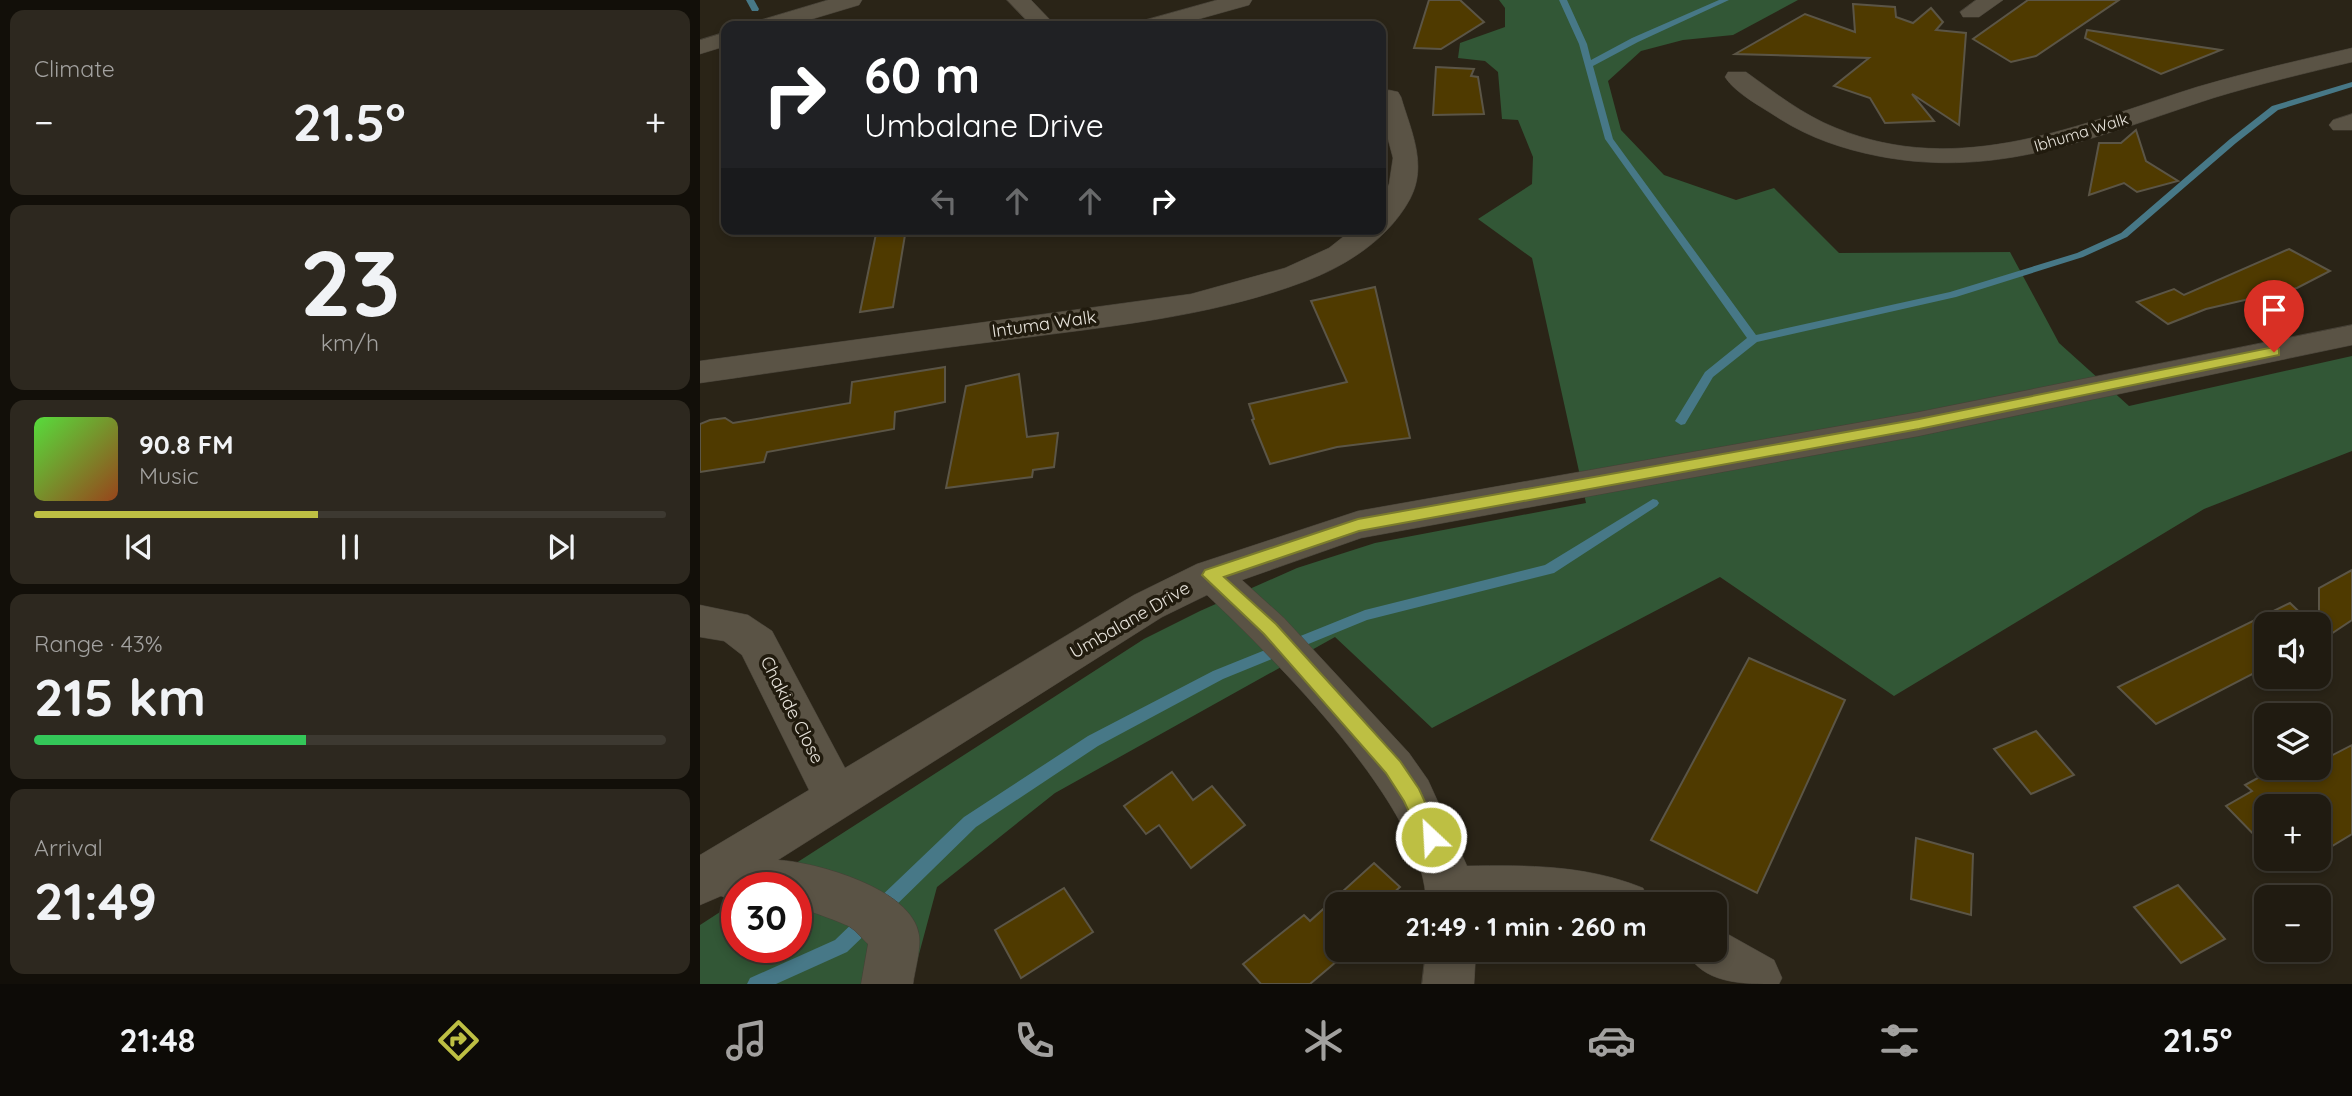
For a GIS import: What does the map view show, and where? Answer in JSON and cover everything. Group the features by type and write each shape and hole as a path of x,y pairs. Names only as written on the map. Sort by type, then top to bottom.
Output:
{"street":[{"path":"782,21 851,0"},
{"path":"1018,0 1040,21"},
{"path":"1168,21 1241,0"},
{"path":"1971,12 1992,0"},
{"path":"700,47 721,41"},
{"name":"Ibhuma Walk","path":"1737,77 1801,122 1840,139 1890,151 1952,154 2014,151 2050,144 2210,92 2352,55"},
{"path":"1386,212 1401,189 1406,168 1406,158 1389,97"},
{"name":"Intuma Walk","path":"700,372 1217,297 1311,270 1354,245 1365,235"},
{"name":"Umbalane Drive","path":"708,877 1148,606 1211,575 1358,526 1919,424 2352,335"},
{"path":"1211,575 1270,629 1393,767 1412,795 1449,892"},
{"name":"Chakide Close","path":"700,621 734,627 757,643 836,796"},
{"path":"708,877 825,890 836,900 878,920 887,984"},
{"path":"1524,892 1575,892"},
{"path":"1727,960 1756,978"},
{"path":"1448,984 1450,962"}],"green space":[{"path":"1499,0 1798,0 1733,35 1683,40 1641,51 1608,81 1621,130 1664,175 1736,200 1774,188 1839,253 2010,252 2059,343 2129,406 2352,356 2352,451 2204,509 1894,696 1720,577 1432,728 1335,637 1055,793 937,887 911,984 700,984 700,925 721,911 721,963 812,963 812,872 782,872 1144,639 1297,568 1375,543 1586,503 1532,258 1478,219 1532,184 1533,157 1518,120 1502,119 1498,72 1485,61 1458,58 1460,43 1505,27 1505,8"}],"building":[{"path":"1429,0 1460,0 1484,22 1441,49 1414,48"},
{"path":"2028,0 2119,0 2036,56 2011,62 1973,39"},
{"path":"1853,4 1895,7 1896,17 1913,23 1931,8 1943,22 1936,30 1966,33 1959,125 1912,94 1934,121 1885,123 1870,98 1834,86 1869,58 1735,54 1805,14 1855,32"},
{"path":"2087,30 2221,50 2161,74 2085,38"},
{"path":"1436,67 1474,69 1471,76 1478,77 1484,114 1433,115"},
{"path":"2136,130 2146,161 2178,181 2137,192 2124,183 2089,195 2099,143 2121,143"},
{"path":"876,235 905,235 893,307 860,312"},
{"path":"2289,249 2330,271 2297,288 2206,309 2168,324 2137,302 2174,289 2184,295"},
{"path":"1375,287 1410,438 1337,447 1270,464 1252,420 1254,419 1249,404 1347,382 1311,301"},
{"path":"945,367 945,402 895,412 894,429 767,452 764,462 700,472 700,424 725,418 733,423 850,403 852,382"},
{"path":"1019,374 1027,437 1058,433 1054,467 1033,470 1032,477 946,488 966,386"},
{"path":"2352,570 2352,620 2331,634 2331,612 2319,612 2319,588"},
{"path":"2290,603 2299,612 2272,612"},
{"path":"2254,621 2254,673 2156,724 2118,687"},
{"path":"1749,658 1845,700 1757,893 1651,840"},
{"path":"2036,731 2074,775 2031,794 1994,749"},
{"path":"2352,745 2352,834 2331,847 2331,794 2254,794 2254,835 2226,806 2252,791 2245,785 2254,780 2331,780 2331,756"},
{"path":"1172,772 1193,800 1212,786 1245,825 1191,868 1159,825 1146,834 1124,806"},
{"path":"1916,838 1973,854 1971,915 1911,899"},
{"path":"1374,863 1400,887 1394,892 1342,892"},
{"path":"2178,885 2225,939 2181,963 2134,907"},
{"path":"1064,888 1093,932 1021,978 995,930"},
{"path":"1325,907 1325,962 1336,962 1310,984 1261,984 1243,964 1304,915 1310,921"}],"waterway":[{"path":"750,0 755,9"},
{"path":"1563,0 1583,44 1609,139 1753,339"},
{"path":"1589,65 1635,40 1725,0"},
{"path":"1753,339 1952,295 2080,255 2124,235 2275,108 2352,84"},
{"path":"1681,421 1709,375 1753,339"},
{"path":"880,909 970,822 1093,741 1218,675 1365,615 1549,569 1653,503"},
{"path":"756,984 841,946 867,921"}],"route":[{"path":"1431,837 1412,795 1393,767 1270,629 1211,575 1358,526 1919,424 2274,352"}]}
